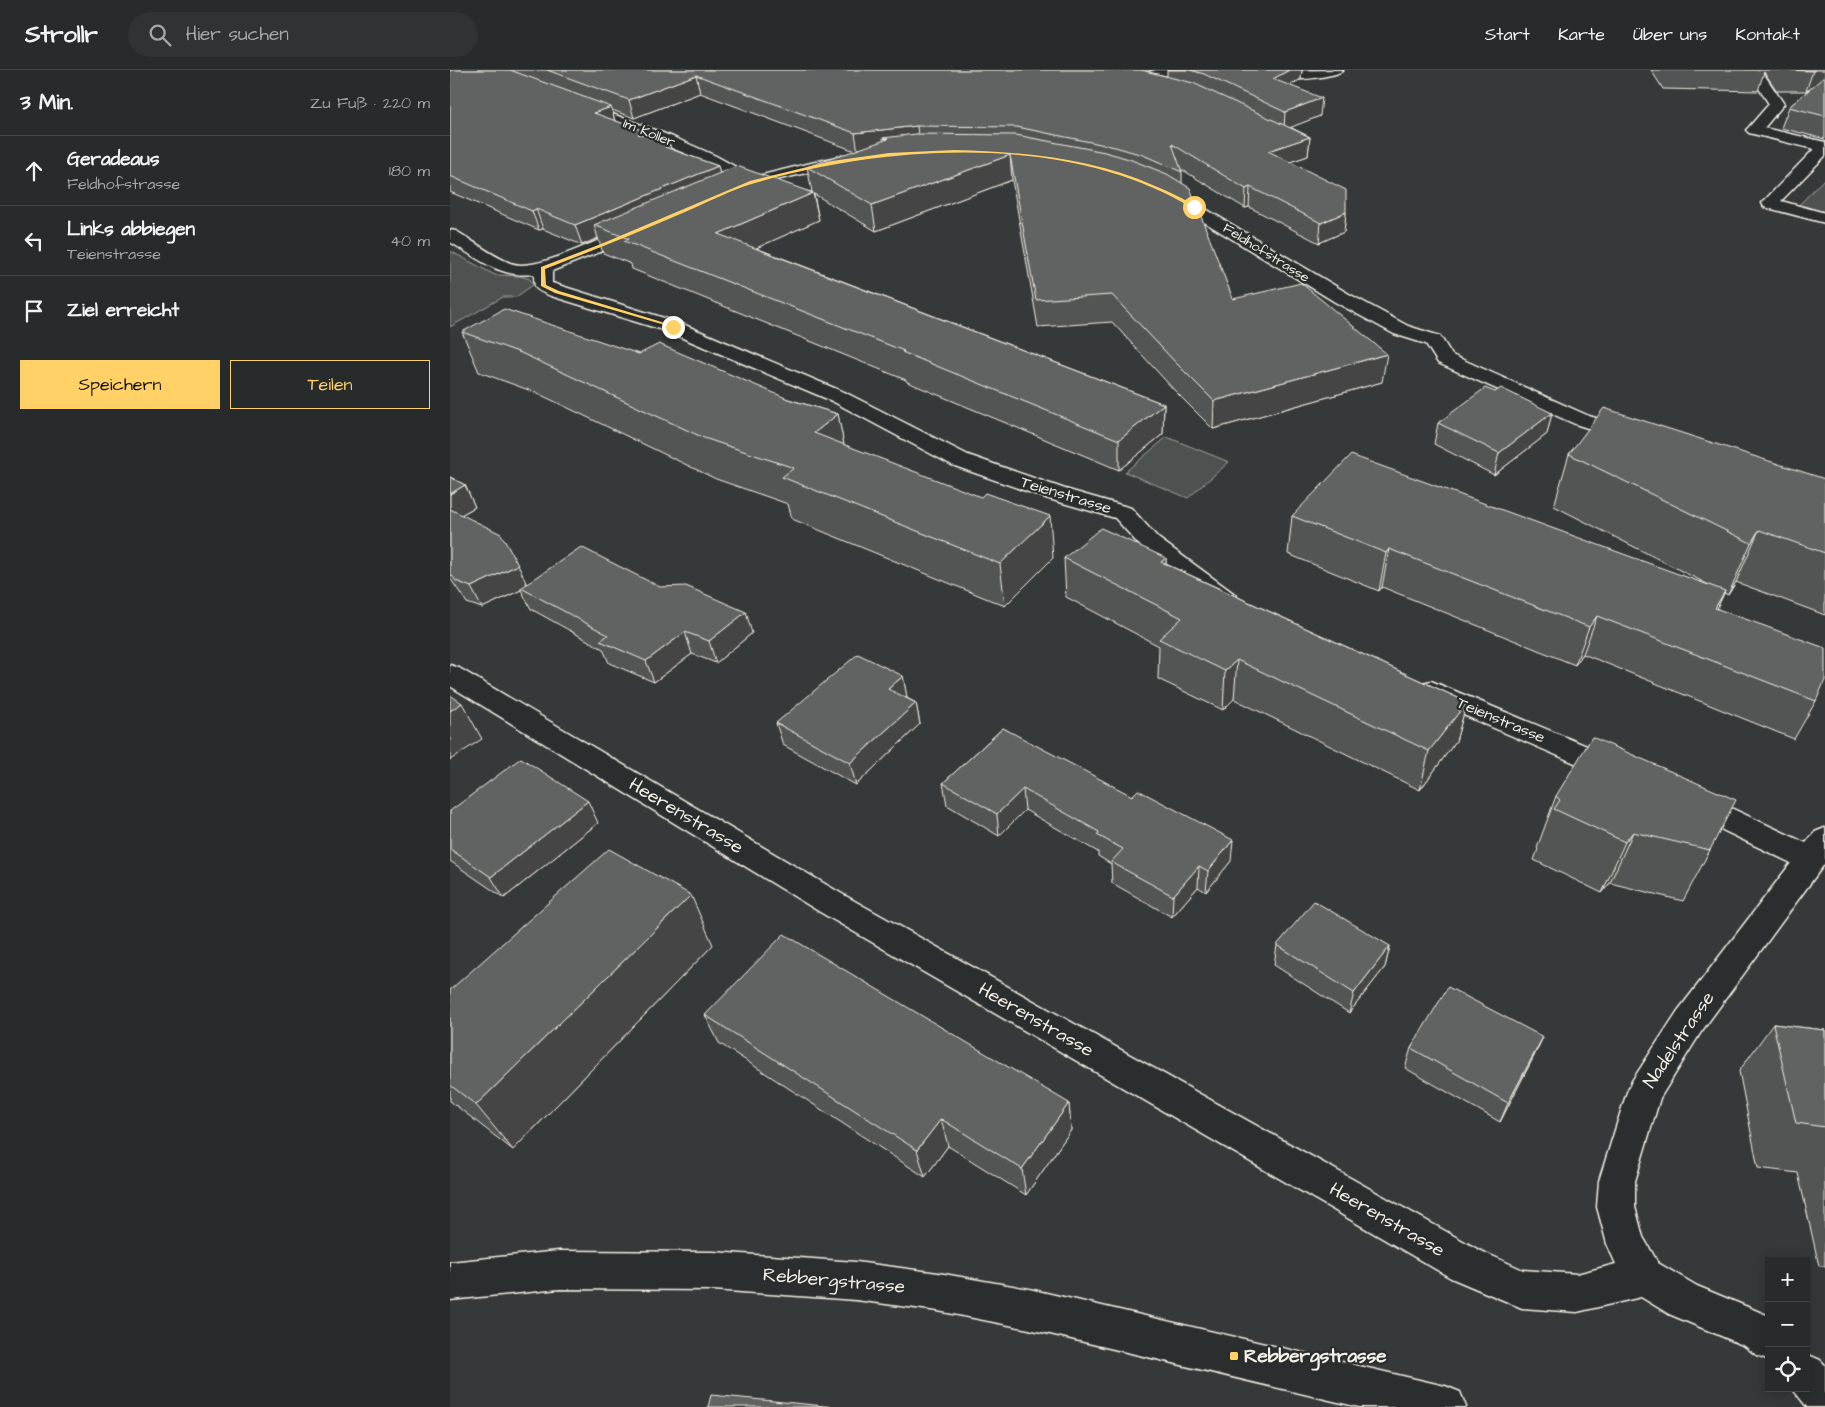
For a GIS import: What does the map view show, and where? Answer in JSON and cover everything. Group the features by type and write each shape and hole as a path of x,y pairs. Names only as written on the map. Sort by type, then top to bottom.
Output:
{"street":[{"path":"1251,75 1299,75 1336,70"},
{"path":"1754,70 1777,104 1754,130 1825,147"},
{"path":"1137,79 1157,74 1221,74"},
{"path":"1120,75 1172,89"},
{"name":"Im Koller","path":"570,102 671,142 723,165 751,182"},
{"path":"1825,147 1770,203 1825,218"},
{"path":"718,195 751,182 805,168 863,158"},
{"name":"Feldhofstrasse","path":"1151,185 1173,195 1303,276 1401,330 1433,340 1445,359 1582,420 1647,441"},
{"path":"450,235 506,268 522,270 543,268 647,226"},
{"name":"Teienstrasse","path":"543,268 543,286 557,292 673,327 839,397 960,460 1057,494 1123,513 1150,542 1228,602 1244,609"},
{"name":"Heerenstrasse","path":"450,674 831,903 1465,1264 1522,1289 1577,1293 1644,1277"},
{"name":"Teienstrasse","path":"1407,679 1635,778"},
{"path":"1672,794 1818,849"},
{"name":"Nadelstrasse","path":"1644,1277 1626,1244 1616,1208 1617,1181 1644,1092 1689,1022 1818,849"},
{"name":"Rebbergstrasse","path":"450,1281 559,1270 713,1271 874,1284 938,1292 1029,1309 1445,1407"},
{"path":"1644,1277 1684,1300 1759,1332 1765,1337"},
{"path":"1810,1379 1820,1390 1825,1400"}],"shaded area":[{"path":"1825,178 1825,212 1799,205"},
{"path":"450,251 495,275 520,276 530,279 533,285 516,297 503,297 450,327"},
{"path":"1167,437 1229,462 1188,498 1125,472"}],"building":[{"path":"450,70 510,70 611,107 594,113 644,131 638,134 670,145 665,147 718,166 575,225 536,209 532,211 450,176"},
{"path":"547,70 1141,70 1193,83 1310,137 1268,151 1346,190 1346,212 1321,223 1250,187 1246,189 1172,144 1182,172 1143,155 1115,147 1017,127 917,126 855,133 696,75 629,100"},
{"path":"1190,70 1289,70 1273,79 1322,98 1285,112 1204,74"},
{"path":"1825,76 1825,116 1789,107"},
{"path":"916,134 1016,135 1105,152 1167,174 1190,188 1233,299 1301,283 1387,354 1214,401 1112,295 1036,300 1010,155 872,205 807,167 888,139 883,138"},
{"path":"737,166 813,193 718,234 1164,404 1119,440 902,352 904,351 624,241 629,239 594,225"},
{"path":"504,309 639,354 659,344 788,399 838,414 814,433 981,497 985,493 1050,516 1000,564 782,477 794,468 704,438 521,353 462,332"},
{"path":"1485,388 1495,392 1501,388 1552,413 1499,453 1438,423"},
{"path":"1604,408 1825,479 1825,553 1759,530 1751,543 1569,454"},
{"path":"1351,455 1725,591 1715,608 1825,648 1825,680 1816,701 1597,616 1589,627 1389,549 1386,553 1292,516"},
{"path":"450,477 465,485 450,494"},
{"path":"450,509 501,534 518,565 471,587 456,581 450,573"},
{"path":"1101,528 1166,558 1161,562 1467,702 1429,751 1237,660 1225,671 1159,639 1182,618 1064,558"},
{"path":"581,547 660,587 686,586 746,612 709,641 685,632 646,661 600,641 608,635 521,588"},
{"path":"858,654 903,676 888,689 916,703 850,763 776,723"},
{"path":"450,695 462,703 450,711"},
{"path":"1003,728 1132,796 1138,790 1233,840 1208,871 1199,866 1173,896 1111,862 1123,849 1097,835 1099,832 1023,789 997,814 943,783"},
{"path":"1592,737 1736,800 1710,850 1633,832 1625,842 1554,809 1560,800 1556,796"},
{"path":"521,758 588,801 491,877 450,849 450,811"},
{"path":"609,849 691,895 476,1105 450,1085 450,990"},
{"path":"1314,901 1390,946 1354,993 1277,945"},
{"path":"784,934 1069,1103 1022,1169 941,1119 917,1150 705,1015"},
{"path":"1448,987 1543,1037 1508,1103 1411,1048"},
{"path":"1773,1024 1825,1030 1825,1127 1796,1123"},
{"path":"711,1395 835,1407 708,1407"}],"place":[{"name":"Rebbergstrasse","path":"1234,1356"}],"route":[{"path":"673,327 557,292 543,286 543,268 603,245 751,182 832,162 920,152 992,152 1042,157 1075,163 1136,179 1173,195 1194,207"}]}
